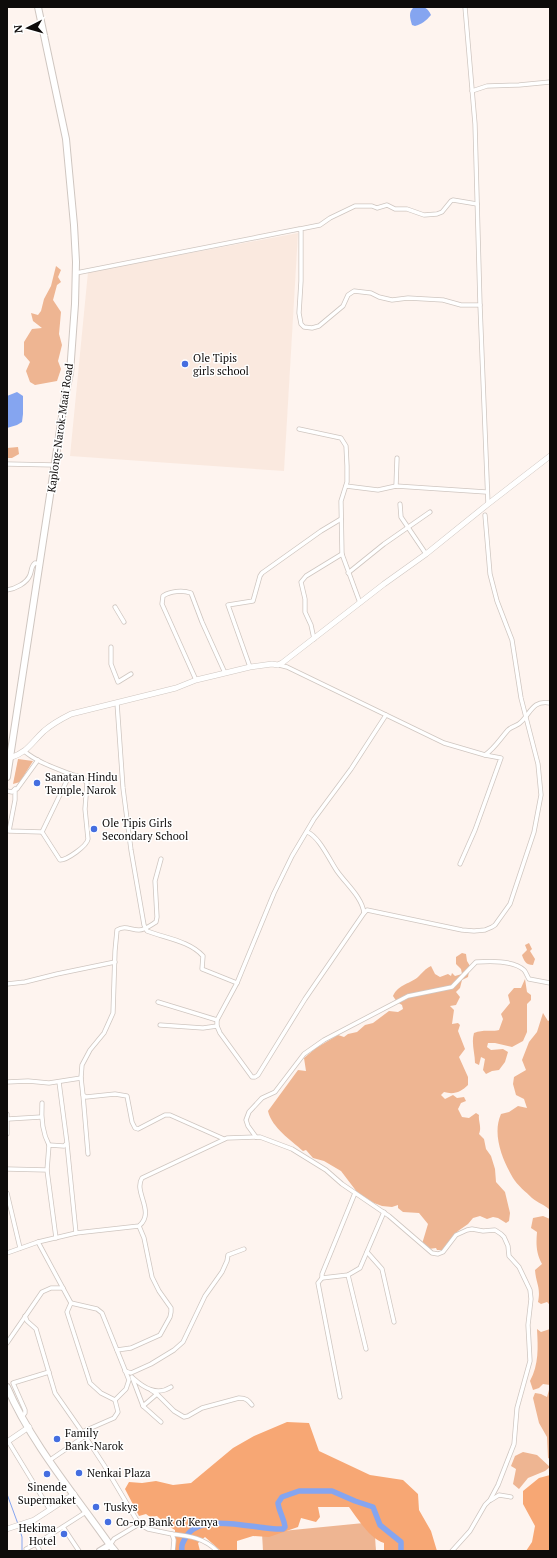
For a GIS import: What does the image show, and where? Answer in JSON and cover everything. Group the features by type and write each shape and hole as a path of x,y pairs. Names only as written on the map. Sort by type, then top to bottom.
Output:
{"highway":[{"name":"Kaplong-Narok-Maai Road","path":"7,777 70,373 76,273 74,225 66,139 38,7"},
{"path":"7,1387 22,1417 50,1460 115,1551"},
{"path":"100,1551 110,1545"}],"main road":[{"path":"10,758 24,751 36,741 45,730 61,719 85,710 176,688 196,680 250,667 272,664 278,665 426,554 550,456"},
{"path":"8,1441 29,1427"},
{"path":"7,1528 34,1520 74,1494"}],"street":[{"path":"465,7 475,124 476,204 486,492 488,504"},
{"path":"472,91 487,86 550,82"},
{"path":"76,273 320,225 330,218 355,206 372,206 378,208 387,205 395,209 407,209 424,215 442,212 453,200 476,204"},
{"path":"300,229 301,281 299,313 304,327 312,328 319,326 343,306 348,295 354,291 371,293 379,297 392,300 408,298 443,300 461,305 480,305"},
{"path":"299,429 341,438 346,446 348,471 346,486 341,501 342,554 360,603"},
{"path":"396,486 397,458"},
{"path":"7,464 55,465"},
{"path":"346,486 378,490 396,486 486,492"},
{"path":"400,504 401,517 426,554"},
{"path":"348,573 384,544 430,512"},
{"path":"386,715 314,819 292,856 274,894 237,983 217,1020 217,1026 220,1033 251,1076 256,1077 292,1022 305,999 367,910 447,927 474,931 485,930 495,925 510,904 534,832 541,790 538,764 526,716 512,640 497,601 490,574 485,515"},
{"path":"250,667 228,605 253,601 262,573 341,519"},
{"path":"314,638 311,625 305,612 305,599 301,582 306,576 342,554"},
{"path":"7,590 13,589 27,580 30,575 32,565 34,563 40,564"},
{"path":"196,680 162,604 163,596 166,594 181,592 191,594 225,673"},
{"path":"115,606 124,622"},
{"path":"111,647 111,664 118,682 131,674"},
{"path":"278,665 287,667 449,745 501,758 475,830 460,864"},
{"path":"485,755 493,750 509,729 521,723 532,708 546,702 550,703"},
{"path":"117,703 123,788 131,850 144,925 147,931 174,939 199,952 203,956 202,968 237,983"},
{"path":"24,751 34,759 85,780 87,783 85,809 88,839 87,843 65,860 60,860 42,832"},
{"path":"7,791 12,792 17,789 38,760"},
{"path":"42,832 70,774"},
{"path":"15,789 15,800 9,831 42,832"},
{"path":"307,832 311,833 327,854 336,871 363,905 364,913"},
{"path":"88,1154 81,1078 82,1064 90,1050 104,1033 113,1012 114,962 117,930 126,928 139,930 155,923 157,920 155,881 161,859"},
{"path":"256,1137 248,1126 246,1120 248,1112 262,1098 274,1092 304,1054 324,1040 363,1019 408,996 452,987 476,962 496,961 512,965 523,970 529,979 550,983"},
{"path":"7,984 25,982 114,962"},
{"path":"158,1002 217,1020"},
{"path":"160,1025 210,1028 217,1026"},
{"path":"7,1082 28,1081 43,1083 81,1078"},
{"path":"59,1082 76,1233"},
{"path":"83,1095 86,1097 115,1094 127,1096 132,1122 135,1128 138,1129 165,1115 170,1115 224,1139"},
{"path":"42,1103 41,1117 44,1134 49,1145 47,1170 56,1238"},
{"path":"7,1114 7,1134"},
{"path":"8,1119 41,1117"},
{"path":"7,1253 38,1242 76,1233 139,1226 144,1221 145,1215 140,1186 141,1178 231,1137 256,1137 272,1141 298,1152 326,1170 342,1184 384,1212 428,1251 435,1254 443,1252 456,1235 467,1230 495,1230 504,1237 508,1246 509,1256 511,1260 519,1267 530,1290 531,1299 528,1325 530,1362 517,1408 514,1444 490,1500"},
{"path":"49,1145 59,1146 67,1144"},
{"path":"7,1169 47,1170"},
{"path":"7,1193 20,1248"},
{"path":"340,1397 318,1291 318,1283 322,1278 322,1274 334,1242 355,1193"},
{"path":"322,1278 348,1275 360,1268 384,1212"},
{"path":"117,1350 131,1348 160,1335 170,1317 171,1312 171,1308 159,1291 152,1277 144,1238 139,1226"},
{"path":"38,1242 71,1303 100,1310 129,1380 128,1386 124,1393 115,1400"},
{"path":"132,1375 174,1350 183,1342 205,1296 222,1272 228,1255 244,1249"},
{"path":"367,1252 382,1269 394,1322"},
{"path":"348,1275 366,1349"},
{"path":"7,1343 42,1292 51,1288 63,1288"},
{"path":"71,1303 67,1312 90,1383 105,1396 115,1400"},
{"path":"25,1316 27,1321 36,1329 56,1395 104,1465 139,1524 148,1529 174,1535 196,1537 209,1543 216,1551"},
{"path":"125,1371 150,1390 158,1394 174,1411 184,1417 202,1408 239,1398 248,1400 252,1405"},
{"path":"22,1417 25,1410 13,1383 49,1372"},
{"path":"132,1375 143,1406 161,1422"},
{"path":"150,1390 164,1391 170,1387"},
{"path":"143,1406 158,1394"},
{"path":"82,1432 114,1418 118,1412 115,1400"},
{"path":"50,1460 85,1436"},
{"path":"8,1441 50,1510"},
{"path":"452,1551 470,1531 485,1505 490,1500 499,1495 511,1496"},
{"path":"26,1549 64,1527 86,1512"},
{"path":"110,1545 114,1539 139,1524"},
{"path":"64,1527 79,1551"},
{"path":"173,1551 174,1535"},
{"path":"36,1544 40,1551"}],"shaded area":[{"name":"Ole Tipis girls school","path":"298,233 284,471 70,456 88,272"},
{"path":"56,266 61,270 58,277 61,282 57,285 53,300 61,312 59,334 62,345 58,361 61,369 57,381 35,385 30,382 26,371 30,362 24,355 24,342 32,329 42,328 33,321 31,313 38,315 41,311 44,299 51,286"},
{"path":"18,447 19,454 12,458 7,458 7,448"},
{"path":"18,759 33,761 20,782 13,784"},
{"path":"529,943 532,949 530,951 535,959 533,965 526,962 522,955 527,950 525,945"},
{"path":"462,953 466,954 467,961 470,966 468,977 462,980 460,988 456,992 460,997 456,1005 450,1006 454,1010 452,1024 458,1023 460,1025 458,1031 465,1049 459,1057 468,1077 468,1085 457,1092 444,1092 441,1095 445,1099 453,1095 457,1098 464,1097 466,1101 461,1103 458,1109 462,1117 469,1118 476,1113 479,1115 479,1134 484,1139 486,1149 491,1156 495,1169 496,1182 505,1192 510,1213 509,1221 506,1223 493,1217 487,1219 480,1216 473,1218 468,1224 458,1231 446,1248 437,1250 436,1248 429,1249 422,1244 428,1224 419,1213 403,1212 398,1208 398,1205 392,1207 382,1206 374,1203 357,1192 341,1171 324,1161 313,1158 306,1150 303,1151 288,1138 273,1123 268,1111 298,1070 306,1071 304,1058 316,1048 338,1035 344,1037 348,1034 357,1032 365,1025 373,1023 389,1011 398,1012 403,1009 402,1005 397,1002 393,996 395,992 416,979 431,966 435,974 440,977 448,974 451,976 452,973 455,976 462,974 461,969 456,964 456,957"},
{"path":"525,979 527,992 531,995 531,1000 527,1004 527,1032 523,1041 512,1047 488,1043 487,1047 491,1050 503,1049 508,1052 505,1062 499,1070 486,1074 483,1070 485,1059 481,1057 479,1065 475,1063 473,1044 474,1033 499,1030 503,1019 501,1014 510,1003 508,995 514,988 521,988"},
{"path":"543,1013 548,1021 550,1020 550,1210 532,1198 513,1178 502,1155 498,1138 498,1122 501,1114 509,1112 518,1106 527,1108 524,1099 516,1095 513,1084 514,1077 526,1070 522,1060 529,1042 537,1032"},
{"path":"543,1216 550,1219 550,1305 547,1302 541,1304 538,1302 539,1289 535,1270 542,1264 537,1248 537,1232 531,1228 533,1218"},
{"path":"537,1329 541,1332 550,1329 550,1385 543,1384 539,1388 533,1390 530,1381 535,1368 538,1349"},
{"path":"550,1386 550,1459 548,1458 547,1437 539,1423 533,1398 535,1393 547,1397"},
{"path":"287,1422 309,1423 319,1451 370,1475 403,1480 418,1494 419,1510 431,1531 437,1551 384,1551 384,1543 369,1533 349,1507 318,1507 320,1517 316,1522 301,1518 298,1527 269,1537 253,1536 237,1541 237,1551 221,1551 205,1537 198,1543 200,1551 175,1551 175,1530 165,1524 157,1516 150,1517 146,1514 139,1516 125,1489 129,1482 142,1483 156,1481 173,1485 191,1483 233,1448 254,1436"},
{"path":"523,1452 537,1455 550,1467 545,1471 528,1478 519,1489 513,1484 516,1469 511,1466 515,1456"},
{"path":"550,1475 550,1551 526,1551 532,1542 535,1526 523,1504 523,1491 539,1478"},
{"path":"374,1522 376,1551 263,1551 262,1533"}],"water":[{"path":"414,7 424,8 428,10 431,15 424,22 415,26 412,25 410,15"},
{"path":"17,392 23,396 22,422 7,428 7,396"}],"waterway":[{"path":"182,1551 182,1545 186,1537 194,1529 204,1525 217,1523 283,1529 285,1527 278,1503 282,1497 299,1491 332,1491 373,1507 380,1525 401,1542 401,1551"},
{"path":"7,1494 18,1524"},
{"path":"19,1527 22,1537 22,1551"}],"place":[{"name":"Ole Tipis girls school","path":"185,364"},
{"name":"Sanatan Hindu Temple, Narok","path":"37,783"},
{"name":"Ole Tipis Girls Secondary School","path":"94,829"},
{"name":"Family Bank-Narok","path":"57,1439"},
{"name":"Nenkai Plaza","path":"79,1473"},
{"name":"Sinende Supermaket","path":"47,1474"},
{"name":"Tuskys","path":"96,1507"},
{"name":"Co-op Bank of Kenya","path":"108,1522"},
{"name":"Hekima Hotel","path":"64,1534"}]}
